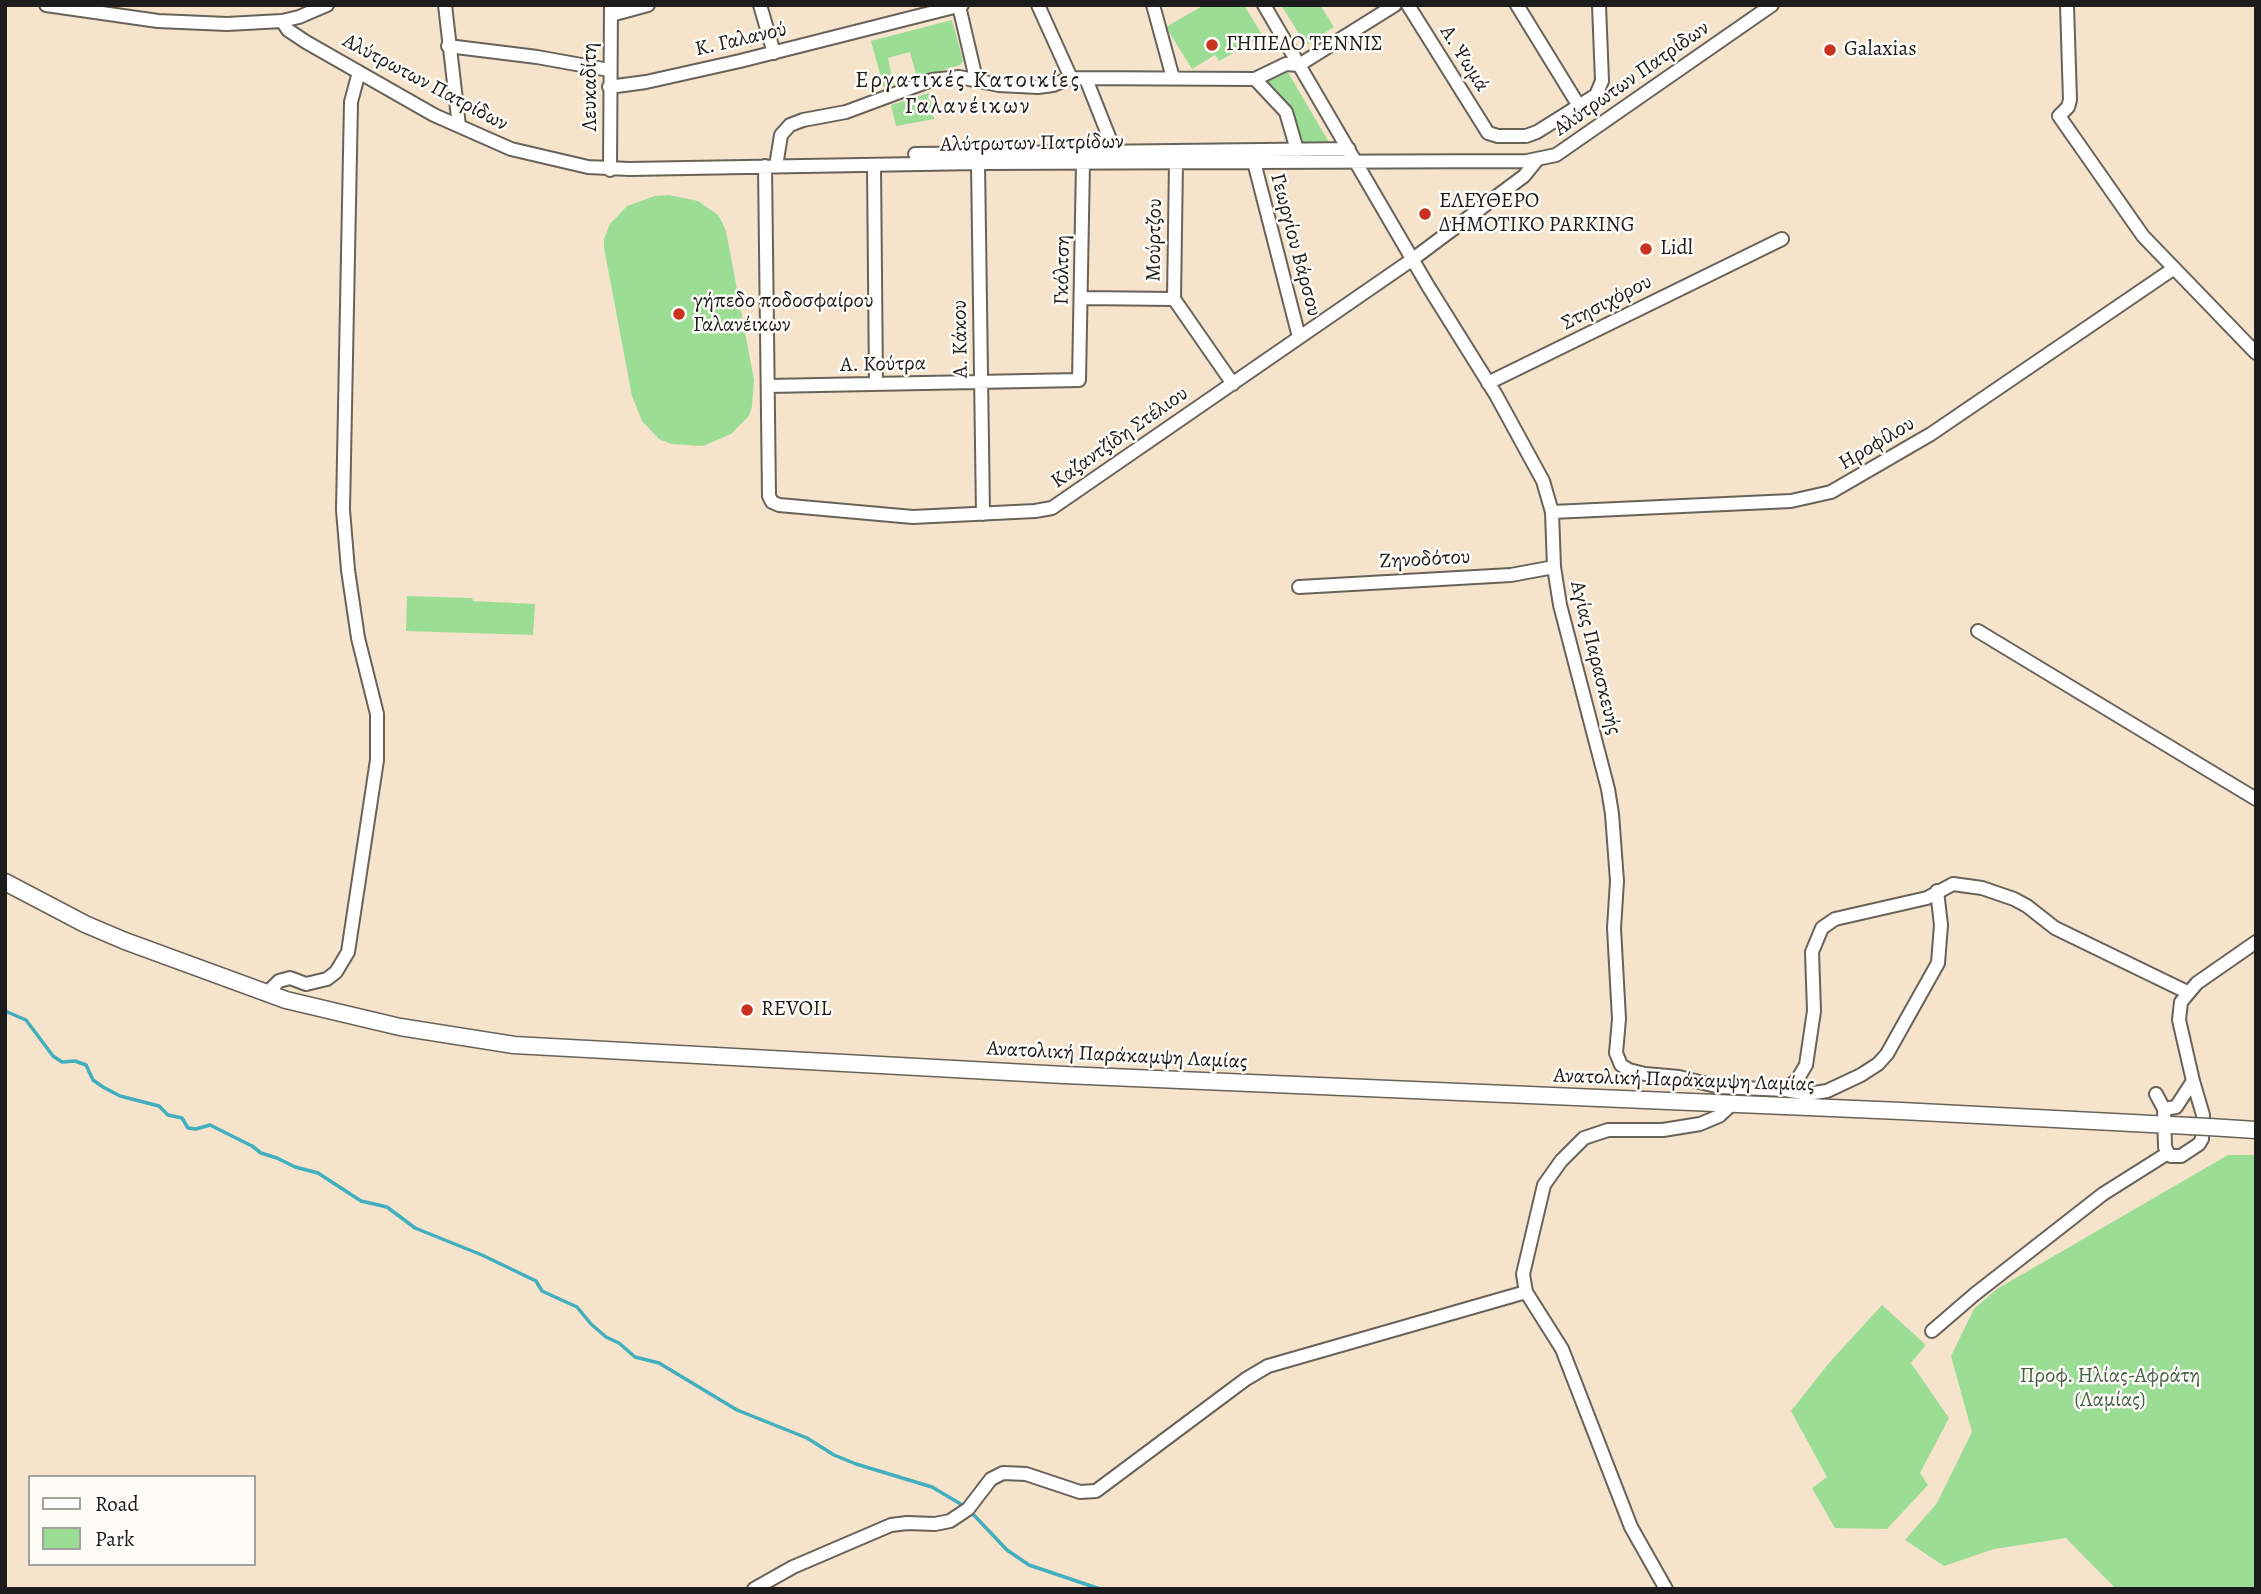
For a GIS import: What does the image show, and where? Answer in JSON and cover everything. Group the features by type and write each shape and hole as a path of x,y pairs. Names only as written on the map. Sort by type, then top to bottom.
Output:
{"main road":[{"name":"Ανατολική Παράκαμψη Λαμίας","path":"5,882 85,924 125,941 267,993 336,1013 400,1027 552,1049 1078,1076 1732,1104 1782,1095 2164,1117 2190,1126 2256,1130"}],"street":[{"path":"46,5 173,22 243,24 282,21 327,5"},
{"path":"445,5 459,126"},
{"path":"611,10 648,5"},
{"path":"760,5 774,53"},
{"path":"899,5 902,20"},
{"path":"1038,5 1072,78"},
{"path":"1153,5 1173,78"},
{"name":"Αγίας Παρασκευής","path":"1264,5 1535,464 1552,513 1554,567 1568,640 1600,755 1612,814 1617,881 1614,939 1618,1060 1629,1070 1645,1074 1679,1077 1733,1089 1782,1095"},
{"path":"768,386 771,166 783,131 796,122 846,112 946,77 976,79 999,85 1038,87 1072,78 1255,79 1286,64 1299,65 1395,5"},
{"name":"Α. Ψωμά","path":"1408,5 1488,133 1498,136 1526,136 1579,106"},
{"path":"1517,5 1579,106 1596,95 1602,81 1599,5"},
{"name":"Αλύτρωτων Πατρίδων","path":"282,21 291,32 459,126 511,149 574,165 610,170 978,163 1357,162 1537,160 1556,155 1772,5"},
{"path":"2067,5 2070,100 2068,107 2059,116 2138,230 2256,353"},
{"path":"961,6 976,79"},
{"name":"Κ. Γαλανού","path":"609,87 646,82 774,53 961,6"},
{"name":"Λευκαδίτη","path":"610,170 611,10"},
{"path":"448,46 537,57 609,71"},
{"path":"267,993 279,981 290,978 306,984 327,979 336,972 348,952 377,760 377,714 358,639 343,510 351,102 359,72"},
{"path":"1086,79 1115,152"},
{"path":"1255,79 1286,112 1297,150"},
{"path":"915,154 1349,149"},
{"name":"Καζαντζίδη Στέλιου","path":"768,386 769,496 772,502 779,505 892,516 983,514 1052,508 1413,259 1524,176 1537,160"},
{"name":"Μούρτζου","path":"1176,162 1174,299 1233,384"},
{"name":"Γεωργίου Βάρσου","path":"1254,162 1299,337"},
{"name":"Α. Κάκου","path":"978,163 983,514"},
{"name":"Γκόλτση","path":"1081,378 1083,163"},
{"path":"874,166 876,384"},
{"name":"Στησιχόρου","path":"1488,383 1782,239"},
{"name":"Ηροφίλου","path":"1552,513 1791,501 1831,492 1931,434 2173,269"},
{"path":"1082,298 1174,299"},
{"name":"Α. Κούτρα","path":"768,386 1074,381 1081,378"},
{"name":"Ζηνοδότου","path":"1298,587 1511,575 1554,567"},
{"path":"1978,631 2256,799"},
{"path":"1782,1095 1802,1075 1809,1055 1814,1011 1812,952 1822,928 1835,919 1927,898 1950,884 1961,883 2010,897 2055,928 2187,992"},
{"path":"1782,1095 1827,1091 1861,1075 1882,1060 1938,963 1941,925 1937,891"},
{"path":"2156,1094 2164,1117 2165,1147 2171,1156 2181,1156 2202,1139 2203,1115 2179,1020 2180,1006 2187,992 2202,979 2256,942"},
{"path":"2164,1117 2176,1107 2193,1081"},
{"path":"1667,1589 1631,1527 1562,1349 1526,1292 1523,1274 1541,1192 1550,1175 1577,1145 1594,1133 1608,1130 1663,1130 1700,1124 1719,1116 1732,1104"},
{"path":"1933,1331 1984,1287 2103,1194 2168,1153"},
{"path":"754,1589 793,1567 891,1525 950,1521 968,1509 991,1479 1003,1473 1026,1475 1080,1492 1096,1491 1246,1379 1268,1366 1526,1292"}],"green space":[{"name":"ΓΗΠΕΔΟ ΤΕΝΝΙΣ","path":"1204,5 1244,5 1263,36 1219,61 1215,55 1192,69 1166,27"},
{"path":"1281,5 1320,5 1334,27 1306,45"},
{"path":"952,20 963,61 960,65 917,78 910,52 888,58 894,85 884,88 871,41"},
{"path":"1286,69 1330,144 1299,146 1264,81"},
{"path":"929,93 934,119 896,126 891,105"},
{"name":"γήπεδο ποδοσφαίρου Γαλανέικων","path":"669,195 698,201 718,215 722,222 726,231 754,380 749,416 731,434 703,446 671,444 659,439 642,421 632,396 604,248 604,239 610,224 627,206 655,196"},
{"path":"407,596 535,604 533,635 406,631"},
{"name":"Προφ. Ηλίας-Αφράτη (Λαμίας)","path":"2228,1155 2256,1155 2256,1589 2116,1589 2066,1538 1994,1549 1944,1566 1905,1540 1937,1503 1972,1432 1951,1356 1974,1309 1997,1289"},
{"path":"1882,1305 1926,1345 1911,1363 1949,1418 1920,1473 1928,1485 1887,1529 1835,1528 1812,1488 1827,1477 1791,1411 1829,1363"}],"waterway":[{"path":"5,1011 26,1020 53,1056 62,1062 75,1061 86,1065 93,1080 120,1096 159,1106 168,1115 182,1118 188,1128 210,1125 261,1153 318,1173 361,1201 387,1207 415,1228 482,1255 536,1281 542,1291 577,1307 606,1337 619,1343 635,1357 659,1363 737,1410 807,1438 834,1455 856,1464 932,1487 964,1506"},
{"path":"970,1511 1007,1550 1029,1565 1100,1589"}],"place":[{"name":"ΓΗΠΕΔΟ ΤΕΝΝΙΣ","path":"1212,45"},
{"name":"Galaxias","path":"1830,50"},
{"name":"ΕΛΕΥΘΕΡΟ ΔΗΜΟΤΙΚΟ PARKING","path":"1425,214"},
{"name":"Lidl","path":"1646,249"},
{"name":"γήπεδο ποδοσφαίρου Γαλανέικων","path":"679,314"},
{"name":"REVOIL","path":"747,1010"}],"district":[{"name":"Εργατικές Κατοικίες Γαλανέικων","path":"968,94"}]}
